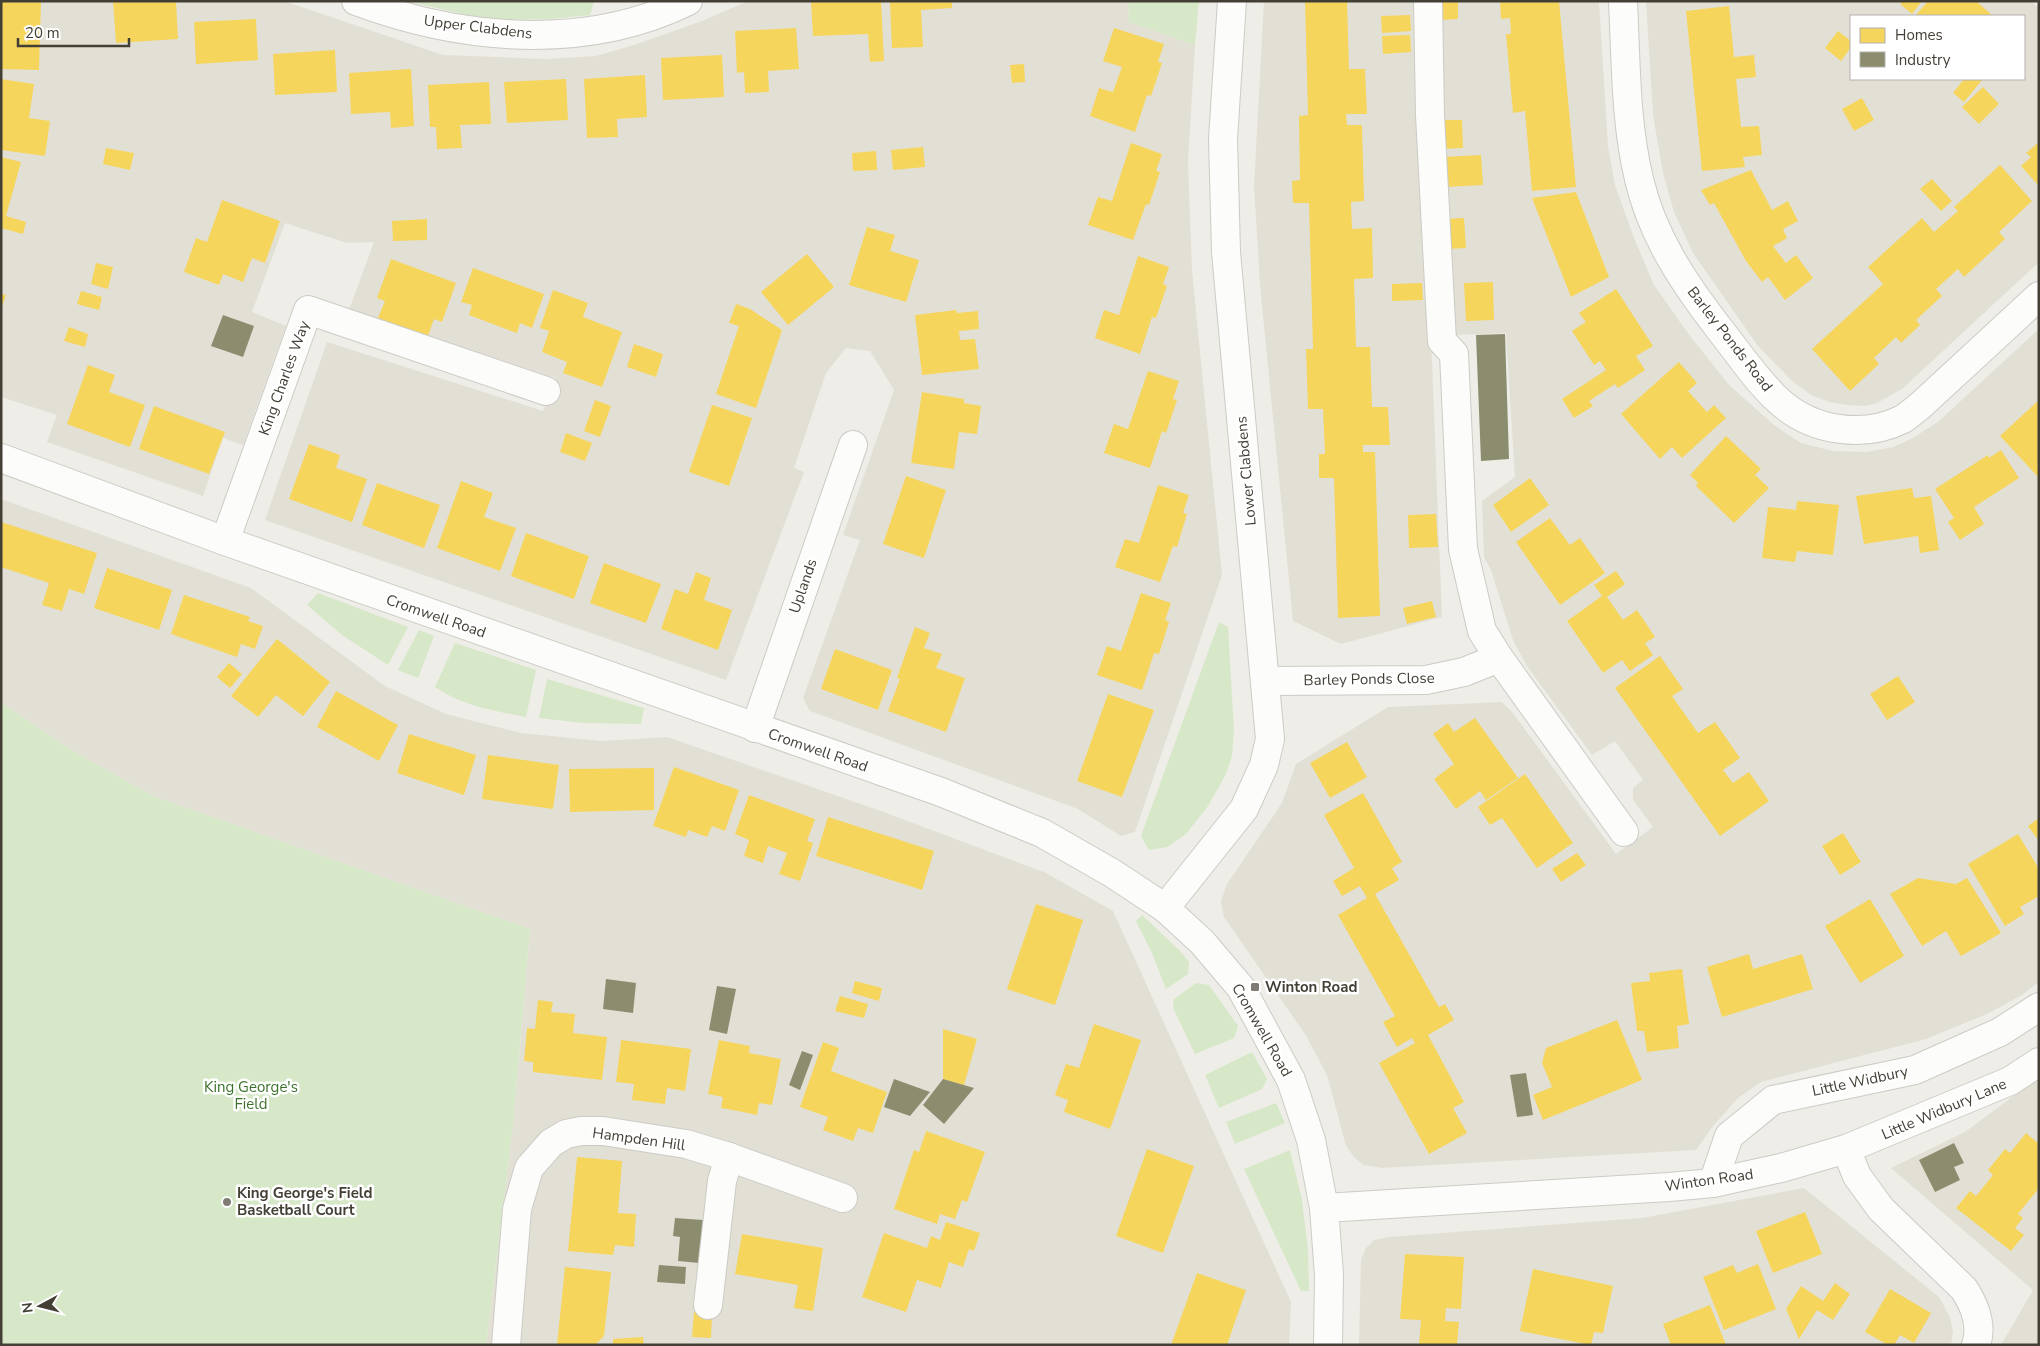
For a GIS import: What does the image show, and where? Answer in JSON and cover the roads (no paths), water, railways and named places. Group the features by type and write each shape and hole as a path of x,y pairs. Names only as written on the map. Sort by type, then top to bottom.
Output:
{"street":[{"name":"Upper Clabdens","path":"356,1 409,19 455,28 536,35 605,29 643,20 688,1"},
{"name":"Lower Clabdens","path":"1165,908 1244,809 1264,765 1270,739 1226,252 1223,199 1223,139 1232,1"},
{"path":"1428,1 1430,116 1442,341 1454,354 1463,549 1471,588 1482,631 1498,658 1624,832"},
{"name":"Barley Ponds Road","path":"1623,1 1631,135 1639,179 1651,215 1669,256 1696,299 1753,373 1780,402 1801,417 1834,429 1854,430 1887,425 1904,418 1921,405 2039,296"},
{"name":"King Charles Way","path":"225,541 308,310 546,391"},
{"name":"Uplands","path":"755,728 853,445"},
{"name":"Cromwell Road","path":"1,458 225,541 941,792 1042,833 1112,873 1165,908 1202,942 1241,988 1291,1080 1311,1140 1324,1208 1329,1275 1328,1345"},
{"name":"Barley Ponds Close","path":"1266,681 1426,680 1464,672 1498,658"},
{"name":"Little Widbury","path":"1713,1183 1729,1136 1773,1100 1915,1070 2000,1032 2039,1007"},
{"name":"Little Widbury Lane","path":"1846,1149 2010,1081 2039,1062"},
{"name":"Hampden Hill","path":"506,1345 517,1209 529,1168 551,1143 566,1134 582,1131 602,1131 686,1144 729,1157 843,1198"},
{"path":"1846,1149 1857,1176 1881,1209 1964,1289 1973,1302 1979,1336 1976,1345"},
{"name":"Winton Road","path":"1324,1208 1713,1183 1781,1168 1846,1149"},
{"path":"708,1304 722,1181 729,1157"}],"place":[{"name":"Winton Road","path":"1255,987"},
{"name":"King George's Field Basketball Court","path":"227,1202"}],"park label":[{"name":"King George's Field","path":"251,1096"}]}
